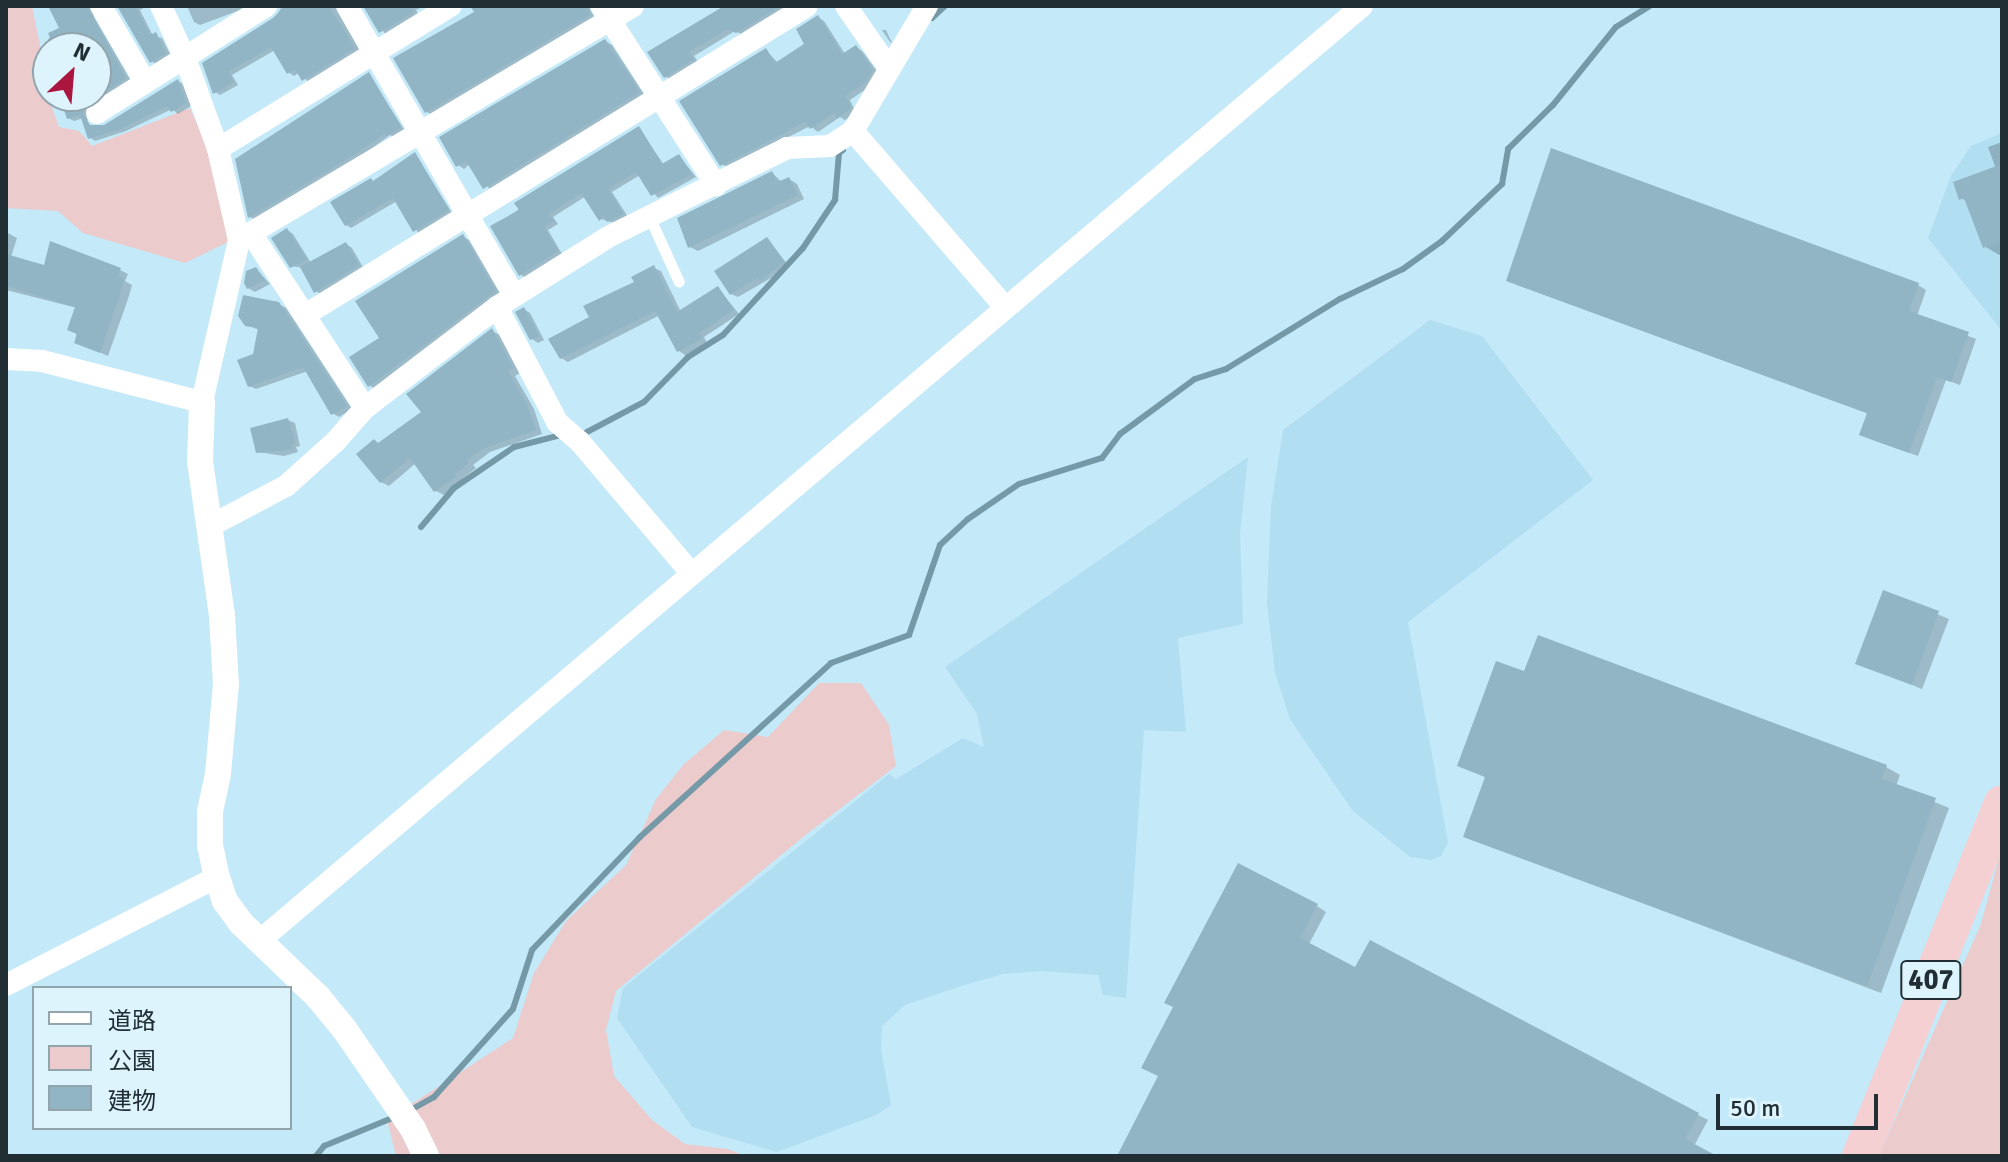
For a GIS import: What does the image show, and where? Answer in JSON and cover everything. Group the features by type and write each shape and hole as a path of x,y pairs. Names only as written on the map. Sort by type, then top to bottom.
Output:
{"highway":[{"name":"407","path":"1860,1156 2002,803"}],"street":[{"path":"101,6 145,82"},
{"path":"161,6 185,58 245,237 305,315 365,408"},
{"path":"347,6 469,217 557,422 580,442 691,573"},
{"path":"218,149 450,6"},
{"path":"426,1156 413,1129 345,1030 318,997 258,942 225,901 217,877 210,845 210,812 218,774 226,684 222,615 200,461 202,402 245,237 420,132 606,13 633,6"},
{"path":"305,315 469,217 807,6"},
{"path":"846,6 889,68"},
{"path":"210,526 286,486 335,442 365,408 506,301 649,216 787,148 830,146 853,131 927,6"},
{"path":"258,942 1362,6"},
{"path":"97,113 261,7"},
{"path":"606,13 716,185"},
{"path":"853,131 1005,307"},
{"path":"6,359 42,361 202,402"},
{"path":"6,985 217,877"}],"lane":[{"path":"649,216 679,282"}],"shaded area":[{"path":"2002,133 2002,331 1928,238 1951,176 1971,146"},
{"path":"1430,320 1482,336 1593,480 1408,622 1448,843 1441,856 1431,860 1410,857 1352,810 1290,719 1275,673 1267,603 1271,507 1283,430"},
{"path":"1248,457 1240,534 1243,624 1178,638 1186,732 1144,730 1126,998 1103,995 1098,975 1040,971 1003,974 958,987 905,1005 882,1026 881,1049 891,1105 876,1115 777,1152 692,1127 617,1018 623,988 889,774 896,779 963,738 984,747 977,714 945,667"}],"green space":[{"path":"6,6 32,6 37,32 32,32 32,112 54,112 59,127 79,131 92,146 190,108 213,161 228,242 185,263 83,233 58,211 6,208"},
{"path":"819,683 861,683 889,725 896,766 808,833 616,991 606,1030 614,1076 652,1120 685,1144 728,1149 745,1156 396,1156 387,1120 513,1038 534,973 566,921 626,865 656,799 684,764 724,730 768,737"},
{"path":"2002,847 2002,1156 1879,1156 1981,924"}],"building":[{"path":"48,6 87,6 101,32 50,32 59,28"},
{"path":"117,6 135,6 150,35 156,32 166,53 150,63"},
{"path":"285,6 329,6 355,48 302,81 295,69 287,74 271,47 228,72 234,82 213,94 202,63 273,18"},
{"path":"363,6 411,6 414,12 379,33"},
{"path":"470,6 587,6 590,15 425,113 393,58 474,12"},
{"path":"724,6 780,6 736,33 727,29 689,52 694,59 664,78 647,52"},
{"path":"818,15 842,54 856,45 873,70 866,82 845,96 851,106 849,110 837,118 834,113 810,129 805,122 720,166 679,101 766,48 775,63 804,44 796,29"},
{"path":"605,39 640,92 483,189 466,161 456,167 439,137"},
{"path":"112,52 126,78 112,88"},
{"path":"369,72 401,127 387,136 385,133 248,218 235,159"},
{"path":"178,79 186,103 171,112 167,106 120,129 88,139 80,115 67,119 65,112 84,112 90,125 104,125"},
{"path":"639,126 662,164 679,154 692,174 651,196 636,172 608,189 624,214 607,222 604,217 599,221 581,193 549,214 554,221 544,227 558,251 519,276 490,226 519,210 514,203"},
{"path":"1551,148 1919,283 1909,311 1969,332 1951,382 1937,377 1909,453 1859,435 1867,413 1506,281"},
{"path":"415,152 449,210 413,232 393,198 345,226 330,202 371,178 373,181"},
{"path":"2002,164 2002,241 1983,248 1964,198 1959,200 1953,182"},
{"path":"772,171 778,182 789,177 798,195 688,248 677,218"},
{"path":"287,228 307,260 290,268 271,238"},
{"path":"463,234 496,291 368,387 349,357 379,338 355,301"},
{"path":"767,237 785,262 760,281 758,277 730,295 714,271"},
{"path":"50,241 121,268 118,276 124,278 121,291 100,353 74,343 77,334 67,330 75,307 6,286 6,254 44,265"},
{"path":"346,242 359,265 314,293 300,267"},
{"path":"654,265 677,312 718,286 734,310 699,333 702,339 677,352 655,311 560,359 548,339 589,317 583,306 634,282 631,277"},
{"path":"256,267 265,280 247,289 244,283 246,271"},
{"path":"243,295 279,302 347,406 331,415 303,367 248,387 237,360 253,354 258,328 245,326 238,316"},
{"path":"524,307 539,336 530,340 515,312"},
{"path":"492,328 513,368 508,371 526,403 536,430 482,449 467,460 469,463 455,474 457,476 434,492 410,458 380,483 356,454 374,439 378,443 421,412 406,394"},
{"path":"288,418 295,443 291,444 292,449 256,453 250,428"},
{"path":"1883,590 1939,611 1912,685 1855,664"},
{"path":"1538,635 1887,765 1882,779 1936,798 1867,986 1463,837 1485,777 1457,766 1496,661 1524,671"},
{"path":"1238,863 1318,904 1300,938 1355,967 1370,940 1699,1113 1685,1139 1717,1156 1117,1156 1158,1076 1141,1068 1173,1007 1164,1003"}],"waterway":[{"path":"932,18 945,6"},
{"path":"407,1112 434,1097 513,1009 532,950 640,837 831,663 909,635 940,545 968,519 1019,484 1102,458 1120,434 1195,379 1226,369 1340,299 1403,269 1442,241 1502,184 1508,149 1553,105 1616,27 1649,6"},
{"path":"587,432 644,402 688,357 723,335 803,248 835,200 839,153 843,150"},
{"path":"421,527 454,488 514,447 561,435"},
{"path":"316,1156 324,1146 397,1116"}]}
